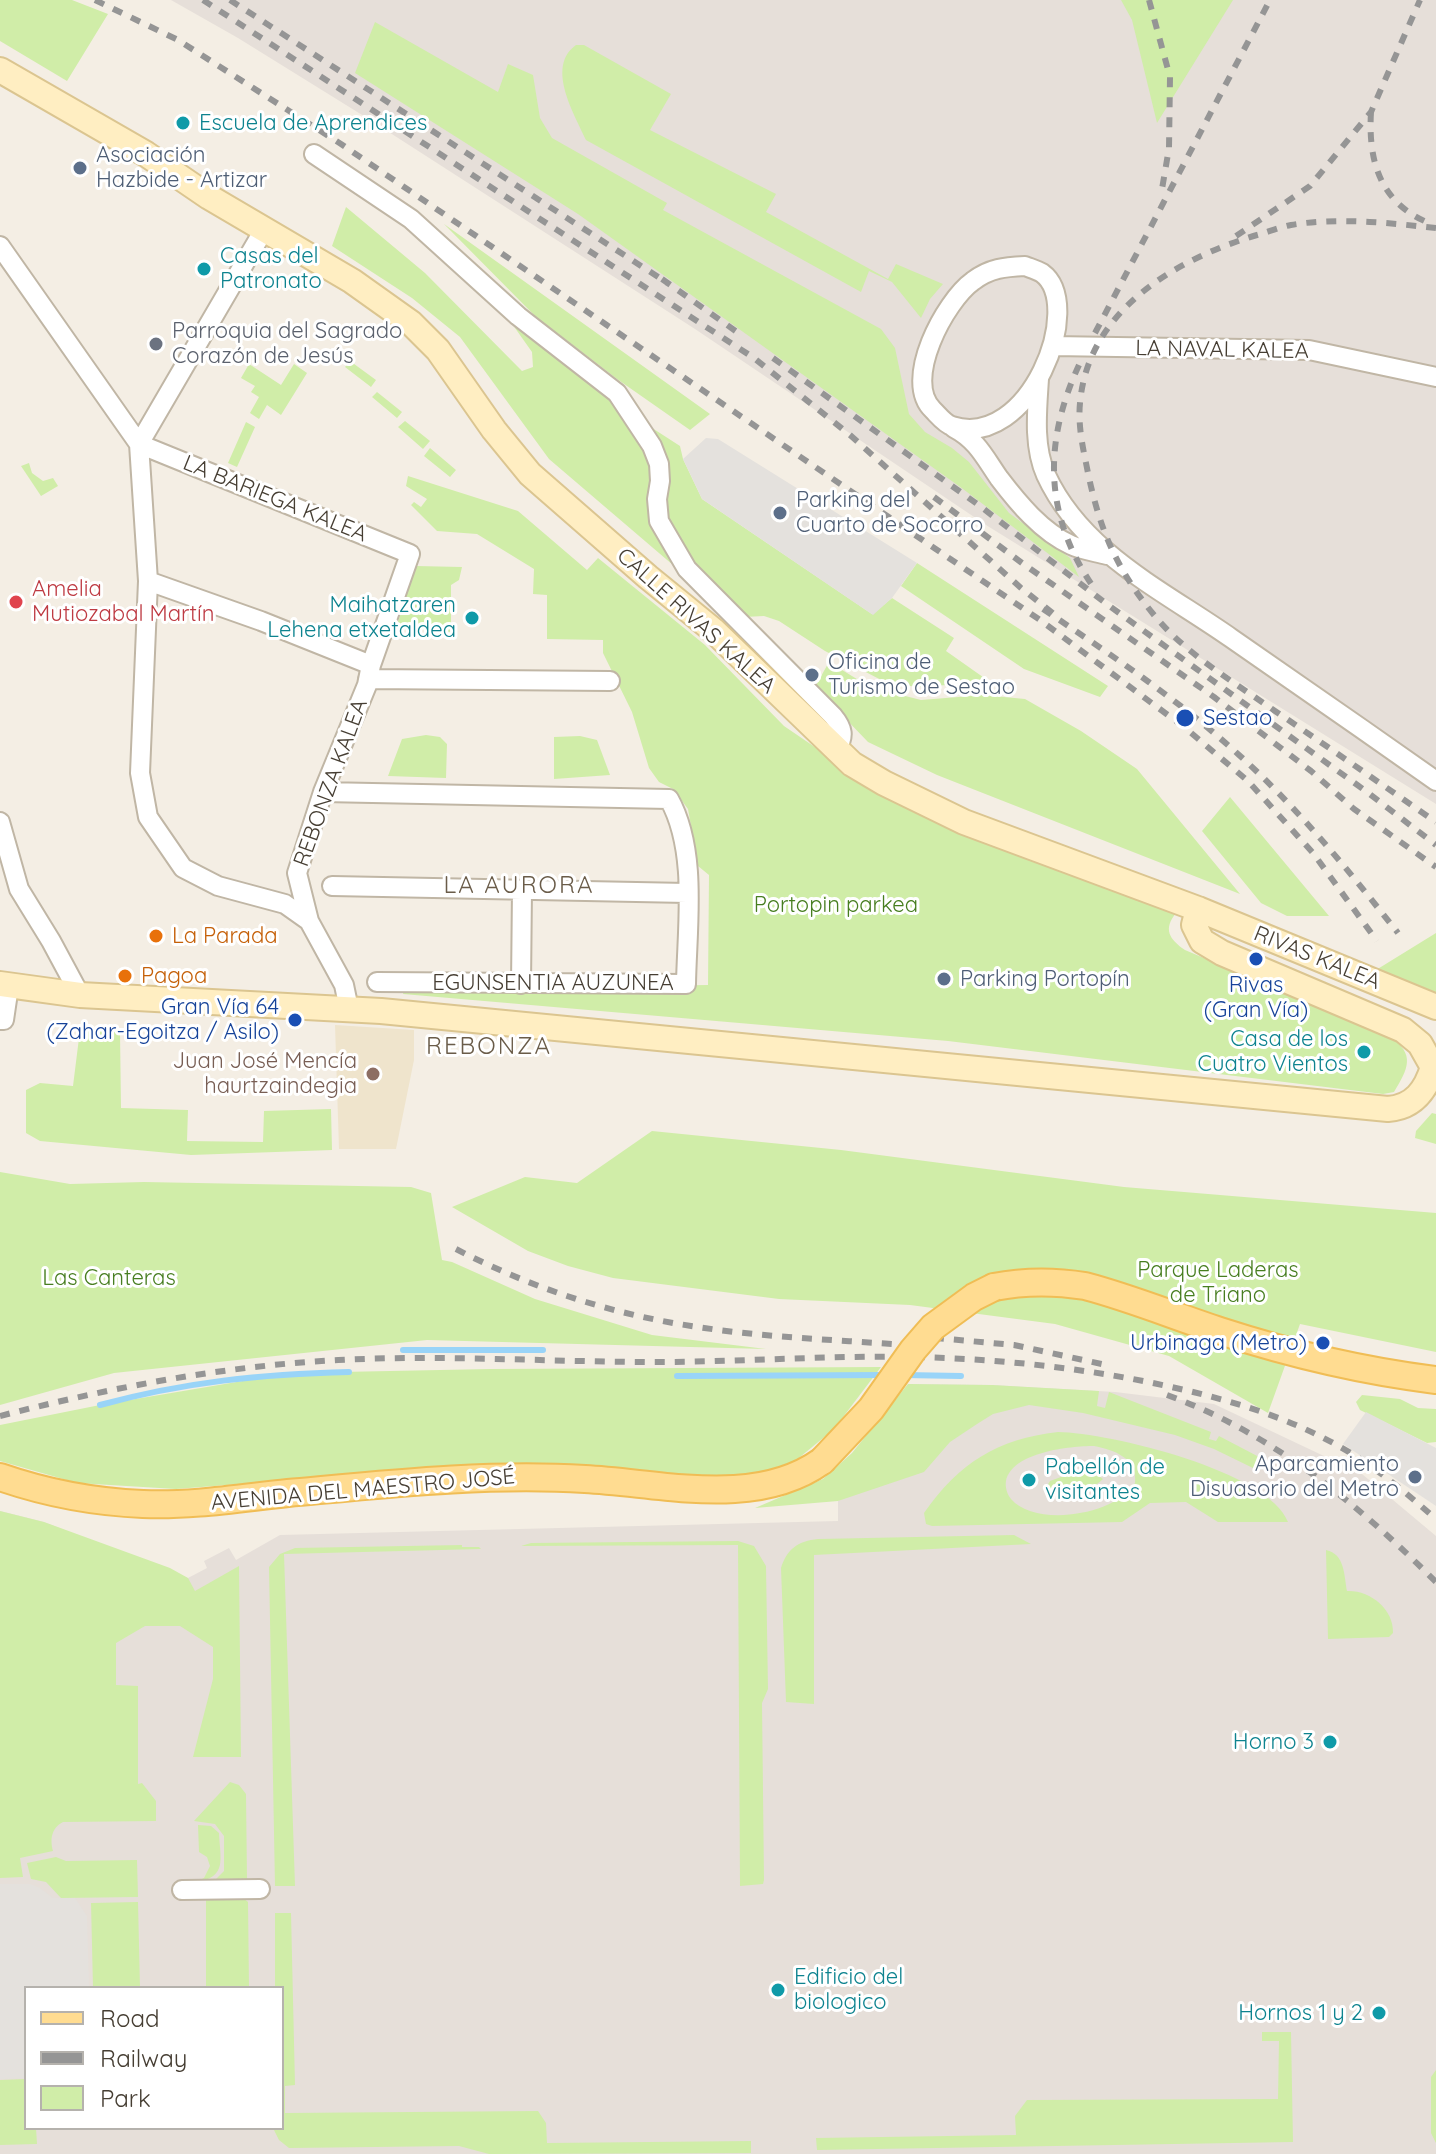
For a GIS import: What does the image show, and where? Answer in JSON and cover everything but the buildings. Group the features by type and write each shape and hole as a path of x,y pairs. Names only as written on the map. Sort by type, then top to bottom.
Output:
{"main road":[{"name":"AVENIDA DEL MAESTRO JOSÉ","path":"0,1477 60,1494 106,1502 184,1504 425,1481 521,1477 715,1489 753,1488 780,1483 806,1473 822,1461 871,1409 933,1327 955,1309 994,1287 1033,1282 1085,1286 1218,1331 1310,1357 1384,1374 1436,1380"}],"street":[{"name":"CALLE RIVAS KALEA","path":"0,70 146,154 209,197 352,281 411,323 438,350 494,430 530,474 713,630 852,764 964,822 1198,909"},
{"path":"314,154 411,219 518,316 617,393 652,446 660,472 657,499 659,521 687,569 833,716 842,729 836,750"},
{"path":"139,444 265,228"},
{"path":"1,248 139,444 148,581 140,773 148,817 183,868 218,886 285,904 309,921"},
{"path":"950,426 980,428 996,424 1021,406 1039,379 1053,346 1057,312 1054,293 1044,274 1025,266 996,268 971,281 948,307 930,343 922,375 928,405 950,426 969,436 1032,517 1070,545 1107,555"},
{"name":"LA NAVAL KALEA","path":"1053,346 1309,350 1436,377"},
{"path":"1039,379 1037,441 1045,473 1075,523 1107,555 1179,601 1436,781"},
{"name":"LA BARIEGA KALEA","path":"139,444 410,554"},
{"name":"REBONZA KALEA","path":"349,1009 344,985 309,921 297,873 323,792 370,672 410,554"},
{"path":"148,581 261,621 370,672 610,681"},
{"name":"EGUNSENTIA AUZUNEA","path":"323,792 669,799 679,818 686,845 686,984 377,982"},
{"path":"0,822 19,889 80,995"},
{"path":"265,897 289,883 297,873"},
{"path":"332,886 687,893"},
{"path":"521,984 522,890"},
{"path":"0,1020 4,1020 5,985 80,995 349,1009 1388,1109 1402,1108 1411,1102 1430,1076 1420,1044 1403,1030 1222,953 1202,941 1194,925 1198,909"},
{"name":"RIVAS KALEA","path":"1198,909 1436,1007"},
{"path":"182,1890 260,1889"}],"shaded area":[{"path":"171,0 1436,0 1436,804 986,525 695,329 367,118"},
{"name":"Parking del Cuarto de Socorro","path":"706,438 718,439 917,563 892,598 873,615 702,499 683,459"},
{"name":"Juan José Mencía haurtzaindegia","path":"335,1025 414,1030 414,1060 396,1149 339,1149"},
{"path":"908,1384 1115,1392 1214,1404 1362,1474 1436,1536 1436,2154 0,2154 0,1511 44,1522 188,1578 207,1568 204,1561 229,1548 236,1560 280,1535 838,1521 838,1501 859,1486 873,1463"},
{"name":"Aparcamiento Disuasorio del Metro","path":"1366,1412 1436,1448 1436,1506 1343,1444"},
{"path":"0,1884 30,1884 53,1898 75,1898 87,1916 89,1986 24,1986 24,2078 0,2079"}],"green space":[{"path":"0,0 72,0 108,14 67,81 0,41"},
{"path":"1121,0 1233,0 1157,123 1132,20"},
{"path":"375,22 498,92 508,64 533,75 540,118 552,138 667,203 663,210 881,329 895,348 909,414 925,432 969,462 1009,513 1070,558 1079,577 963,489 578,214 355,73"},
{"path":"576,45 584,45 671,94 650,130 776,194 766,212 888,279 896,264 943,284 930,299 921,318 892,282 869,271 861,292 586,140 570,105 563,78 567,54"},
{"path":"346,207 425,273 522,371 533,367 532,352 498,304 611,399 645,445 654,470 654,525 673,565 549,459 460,337 412,298 332,246"},
{"path":"444,224 710,414 690,430 617,379 535,316"},
{"path":"350,361 376,380 371,387 345,367"},
{"path":"249,364 281,385 294,364 307,373 281,415 267,405 259,419 250,413 259,397 251,392 255,386 241,378"},
{"path":"377,392 402,412 397,418 372,397"},
{"path":"405,421 430,441 423,449 398,427"},
{"path":"246,422 255,427 237,467 228,463"},
{"path":"649,426 680,446 702,499 872,614 892,598 954,638 946,651 990,682 918,687 887,683 825,651 779,621 764,616 744,617 700,575 675,536 662,501"},
{"path":"430,448 456,470 450,477 424,456"},
{"path":"29,463 32,473 43,481 53,478 58,486 41,496 21,466"},
{"name":"Portopin parkea","path":"408,476 518,511 587,570 598,558 705,645 784,726 850,771 1176,913 1169,929 1175,942 1185,950 1390,1037 1404,1050 1407,1062 1394,1092 1383,1094 948,1041 403,994 405,989 708,985 709,875 698,866 688,809 673,789 659,782 649,768 632,712 603,653 603,640 547,639 547,595 533,594 534,569 477,534 437,531 411,505 414,502 421,507 427,499 406,486"},
{"path":"917,563 1108,686 1100,697 1024,669 901,586"},
{"path":"416,566 462,567 459,580 451,585 451,632 397,625"},
{"path":"829,662 870,687 921,700 983,695 1025,699 1081,731 1137,769 1240,894 937,775 868,742 815,687"},
{"path":"426,735 440,737 447,744 446,778 388,776 402,739"},
{"path":"580,736 597,740 610,775 554,779 554,737"},
{"path":"1230,797 1329,916 1287,916 1261,903 1202,831"},
{"path":"1436,933 1436,1002 1376,970"},
{"path":"80,1030 120,1032 121,1108 188,1110 187,1141 263,1142 264,1111 331,1109 332,1150 191,1155 40,1141 26,1133 26,1090 40,1083 73,1086"},
{"path":"1432,1113 1436,1114 1436,1144 1415,1138 1416,1131"},
{"name":"Parque Laderas de Triano","path":"652,1131 841,1150 1124,1187 1436,1213 1436,1352 1300,1324 1268,1413 1169,1356 1055,1324 910,1305 779,1299 613,1278 528,1251 452,1207 525,1177 577,1183"},
{"name":"Las Canteras","path":"0,1172 70,1184 144,1182 411,1187 431,1193 442,1260 535,1299 652,1335 766,1349 427,1340 114,1373 0,1405"},
{"path":"881,1367 834,1429 783,1471 720,1479 454,1467 176,1489 77,1483 0,1461 0,1425 290,1373"},
{"path":"908,1384 1099,1391 1097,1406 1105,1408 1109,1392 1211,1432 1209,1439 1216,1441 1219,1436 1261,1458 1255,1469 1175,1435 1083,1413 1029,1405 993,1414 977,1424 950,1442 924,1472 838,1501 755,1508 823,1479 852,1453"},
{"path":"1362,1395 1400,1399 1418,1408 1436,1409 1436,1442 1427,1443 1360,1410 1356,1402"},
{"path":"1058,1432 1082,1434 1149,1447 1185,1458 1221,1471 1251,1487 1275,1504 1288,1522 1218,1522 1186,1502 1150,1503 1122,1522 926,1524 924,1513 937,1495 966,1467 998,1448 1036,1435","holes":["1094,1446 1117,1453 1133,1467 1135,1483 1111,1503 1094,1510 1056,1515 1023,1508 1008,1495 1006,1481 1019,1463 1043,1453"]},
{"path":"1072,1473 1095,1473 1103,1479 1091,1488 1076,1493 1045,1489 1050,1481"},
{"path":"0,1511 44,1522 170,1568 188,1578 195,1591 239,1566 241,1757 193,1757 213,1679 213,1647 180,1626 145,1626 116,1643 116,1685 138,1686 138,1784 142,1783 156,1801 156,1821 63,1822 52,1835 53,1851 20,1858 23,1877 0,1878"},
{"path":"1014,1535 1031,1544 814,1555 814,1704 786,1702 781,1568 794,1547 818,1539"},
{"path":"738,1541 754,1546 766,1566 768,1689 762,1703 764,1880 763,1884 740,1886 738,1545 521,1546 531,1543"},
{"path":"462,1545 481,1549 284,1554 295,1886 275,1886 269,1567 280,1554 295,1548"},
{"path":"1326,1550 1340,1561 1347,1591 1364,1594 1385,1609 1392,1624 1393,1633 1389,1637 1328,1639"},
{"path":"230,1782 239,1785 246,1794 247,1879 241,1884 211,1884 224,1871 224,1836 215,1824 194,1821"},
{"path":"198,1825 211,1826 219,1833 221,1859 213,1876 195,1882 204,1878 210,1866 207,1857 199,1852"},
{"path":"56,1857 66,1861 137,1860 138,1897 61,1898 46,1882 31,1879 27,1863"},
{"path":"243,1898 248,1902 249,1986 206,1986 206,1899"},
{"path":"138,1902 140,1986 93,1986 91,1903"},
{"path":"275,1913 291,1913 295,2085 285,2086 285,2113 538,2111 546,2123 547,2143 751,2141 751,2153 489,2154 459,2146 289,2148 279,2140 274,2130 284,2130 284,1986 275,1986"},
{"path":"1262,2032 1291,2032 1293,2142 817,2150 816,2138 1016,2135 1015,2116 1027,2100 1278,2099 1279,2041 1262,2041"},
{"path":"1436,2070 1436,2143 1431,2133 1431,2077"},
{"path":"24,2079 24,2130 36,2130 37,2144 0,2145 0,2080"}],"waterway":[{"path":"403,1350 543,1350"},
{"path":"100,1405 162,1390 223,1381 349,1372"},
{"path":"677,1376 885,1375"},
{"path":"904,1375 961,1376"}],"railway":[{"path":"95,0 178,40 341,144 1040,620 1184,727 1248,781 1313,853 1377,941"},
{"path":"203,0 754,358 850,435 1054,614"},
{"path":"230,0 669,284"},
{"path":"1149,0 1170,77 1169,148 1161,195"},
{"path":"1095,333 1270,0"},
{"path":"1236,236 1310,186 1371,112 1420,0"},
{"path":"1371,112 1372,147 1380,178 1399,204 1429,223"},
{"path":"1436,228 1364,222 1309,223 1257,235 1196,258 1141,293 1118,315 1100,341 1087,370 1080,403 1085,456 1102,525 1118,562 1154,615 1180,642 1210,666 1436,822"},
{"path":"662,279 737,332"},
{"path":"773,358 980,506 1108,605 1436,845"},
{"path":"1079,365 1059,423 1054,479 1066,534 1094,588"},
{"path":"934,497 1022,563 1214,697 1311,771 1354,809 1436,867"},
{"path":"1043,609 1168,696 1261,775 1342,863 1398,933"},
{"path":"456,1249 543,1288 667,1322 756,1334 929,1347"},
{"path":"914,1336 1014,1345 1111,1366"},
{"path":"0,1416 191,1376 351,1359 656,1362 916,1357 979,1360 1074,1369 1136,1380 1211,1396 1253,1409 1295,1425 1349,1452 1387,1478 1436,1519"},
{"path":"1167,1395 1206,1411 1278,1450 1376,1525 1436,1582"}],"place":[{"name":"Escuela de Aprendices","path":"183,123"},
{"name":"Asociación Hazbide - Artizar","path":"80,168"},
{"name":"Casas del Patronato","path":"204,269"},
{"name":"Parroquia del Sagrado Corazón de Jesús","path":"156,344"},
{"name":"Parking del Cuarto de Socorro","path":"780,513"},
{"name":"Amelia Mutiozabal Martín","path":"16,602"},
{"name":"Maihatzaren Lehena etxetaldea","path":"472,618"},
{"name":"Oficina de Turismo de Sestao","path":"812,675"},
{"name":"Sestao","path":"1185,718"},
{"name":"La Parada","path":"156,936"},
{"name":"Rivas (Gran Vía)","path":"1256,959"},
{"name":"Pagoa","path":"125,976"},
{"name":"Parking Portopín","path":"944,979"},
{"name":"Gran Vía 64 (Zahar-Egoitza / Asilo)","path":"295,1020"},
{"name":"Casa de los Cuatro Vientos","path":"1364,1052"},
{"name":"Juan José Mencía haurtzaindegia","path":"373,1074"},
{"name":"Urbinaga (Metro)","path":"1323,1343"},
{"name":"Aparcamiento Disuasorio del Metro","path":"1415,1477"},
{"name":"Pabellón de visitantes","path":"1029,1480"},
{"name":"Horno 3","path":"1330,1742"},
{"name":"Edificio del biologico","path":"778,1990"},
{"name":"Hornos 1 y 2","path":"1379,2013"}],"district":[{"name":"LA AURORA","path":"519,886"},
{"name":"REBONZA","path":"489,1047"}]}
